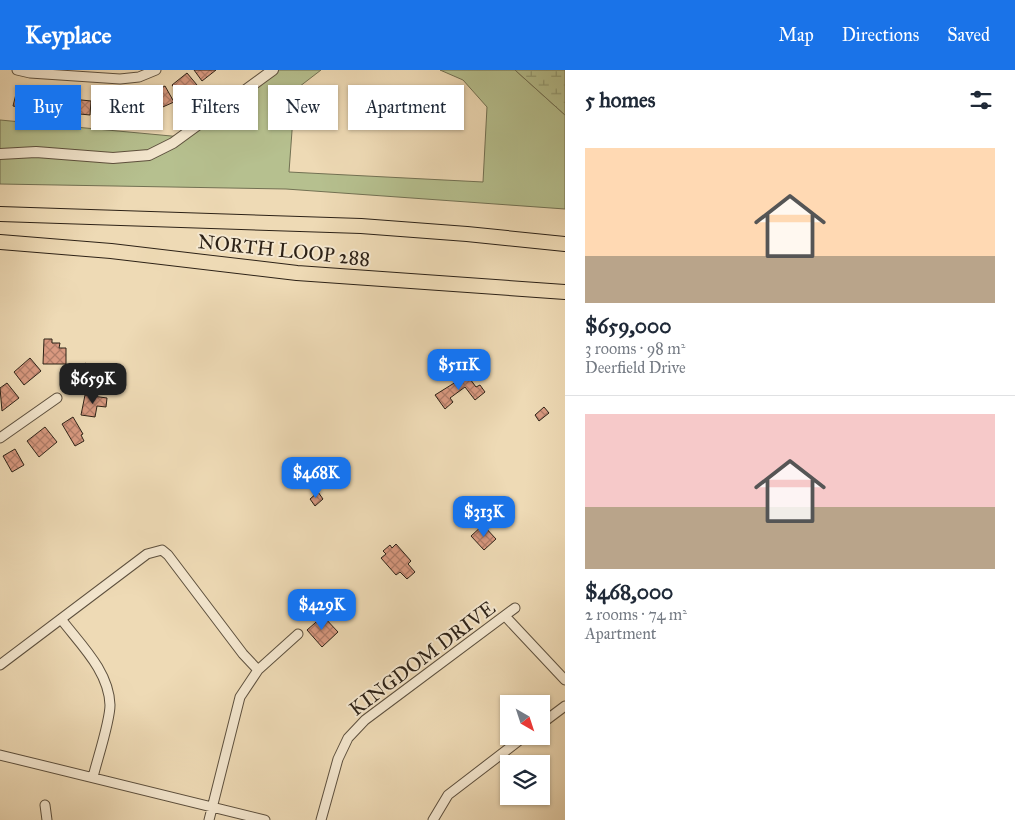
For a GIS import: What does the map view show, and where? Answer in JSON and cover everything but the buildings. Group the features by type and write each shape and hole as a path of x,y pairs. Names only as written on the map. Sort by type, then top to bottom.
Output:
{"highway":[{"name":"NORTH LOOP 288","path":"0,214 361,226 565,244"},
{"name":"NORTH LOOP 288","path":"0,242 111,251 297,273 565,292"}],"street":[{"path":"18,70 30,73 120,79 139,77 156,70"},
{"path":"0,154 30,152 113,158 149,156 174,143 273,70"},
{"path":"0,438 57,398"},
{"path":"0,665 147,554 162,550 168,555 243,654 258,670"},
{"name":"KINGDOM DRIVE","path":"321,820 338,759 348,738 365,720 515,608"},
{"path":"505,616 565,680"},
{"path":"61,619 98,667 107,690 110,707 93,777"},
{"path":"209,820 214,807 240,697 258,670 276,651 298,634"},
{"path":"550,717 565,706"},
{"path":"433,820 448,795 513,745"},
{"path":"0,754 265,820"},
{"path":"45,805 47,820"}],"green space":[{"path":"273,70 321,70 302,85 268,85 268,130 292,130 289,172 483,182 487,107 463,80 440,70 515,70 565,115 565,209 286,189 0,184 0,120 15,121 15,130 81,130 81,128 182,137 192,130 258,130 258,85 253,85"},
{"path":"515,70 565,70 565,115"}]}
